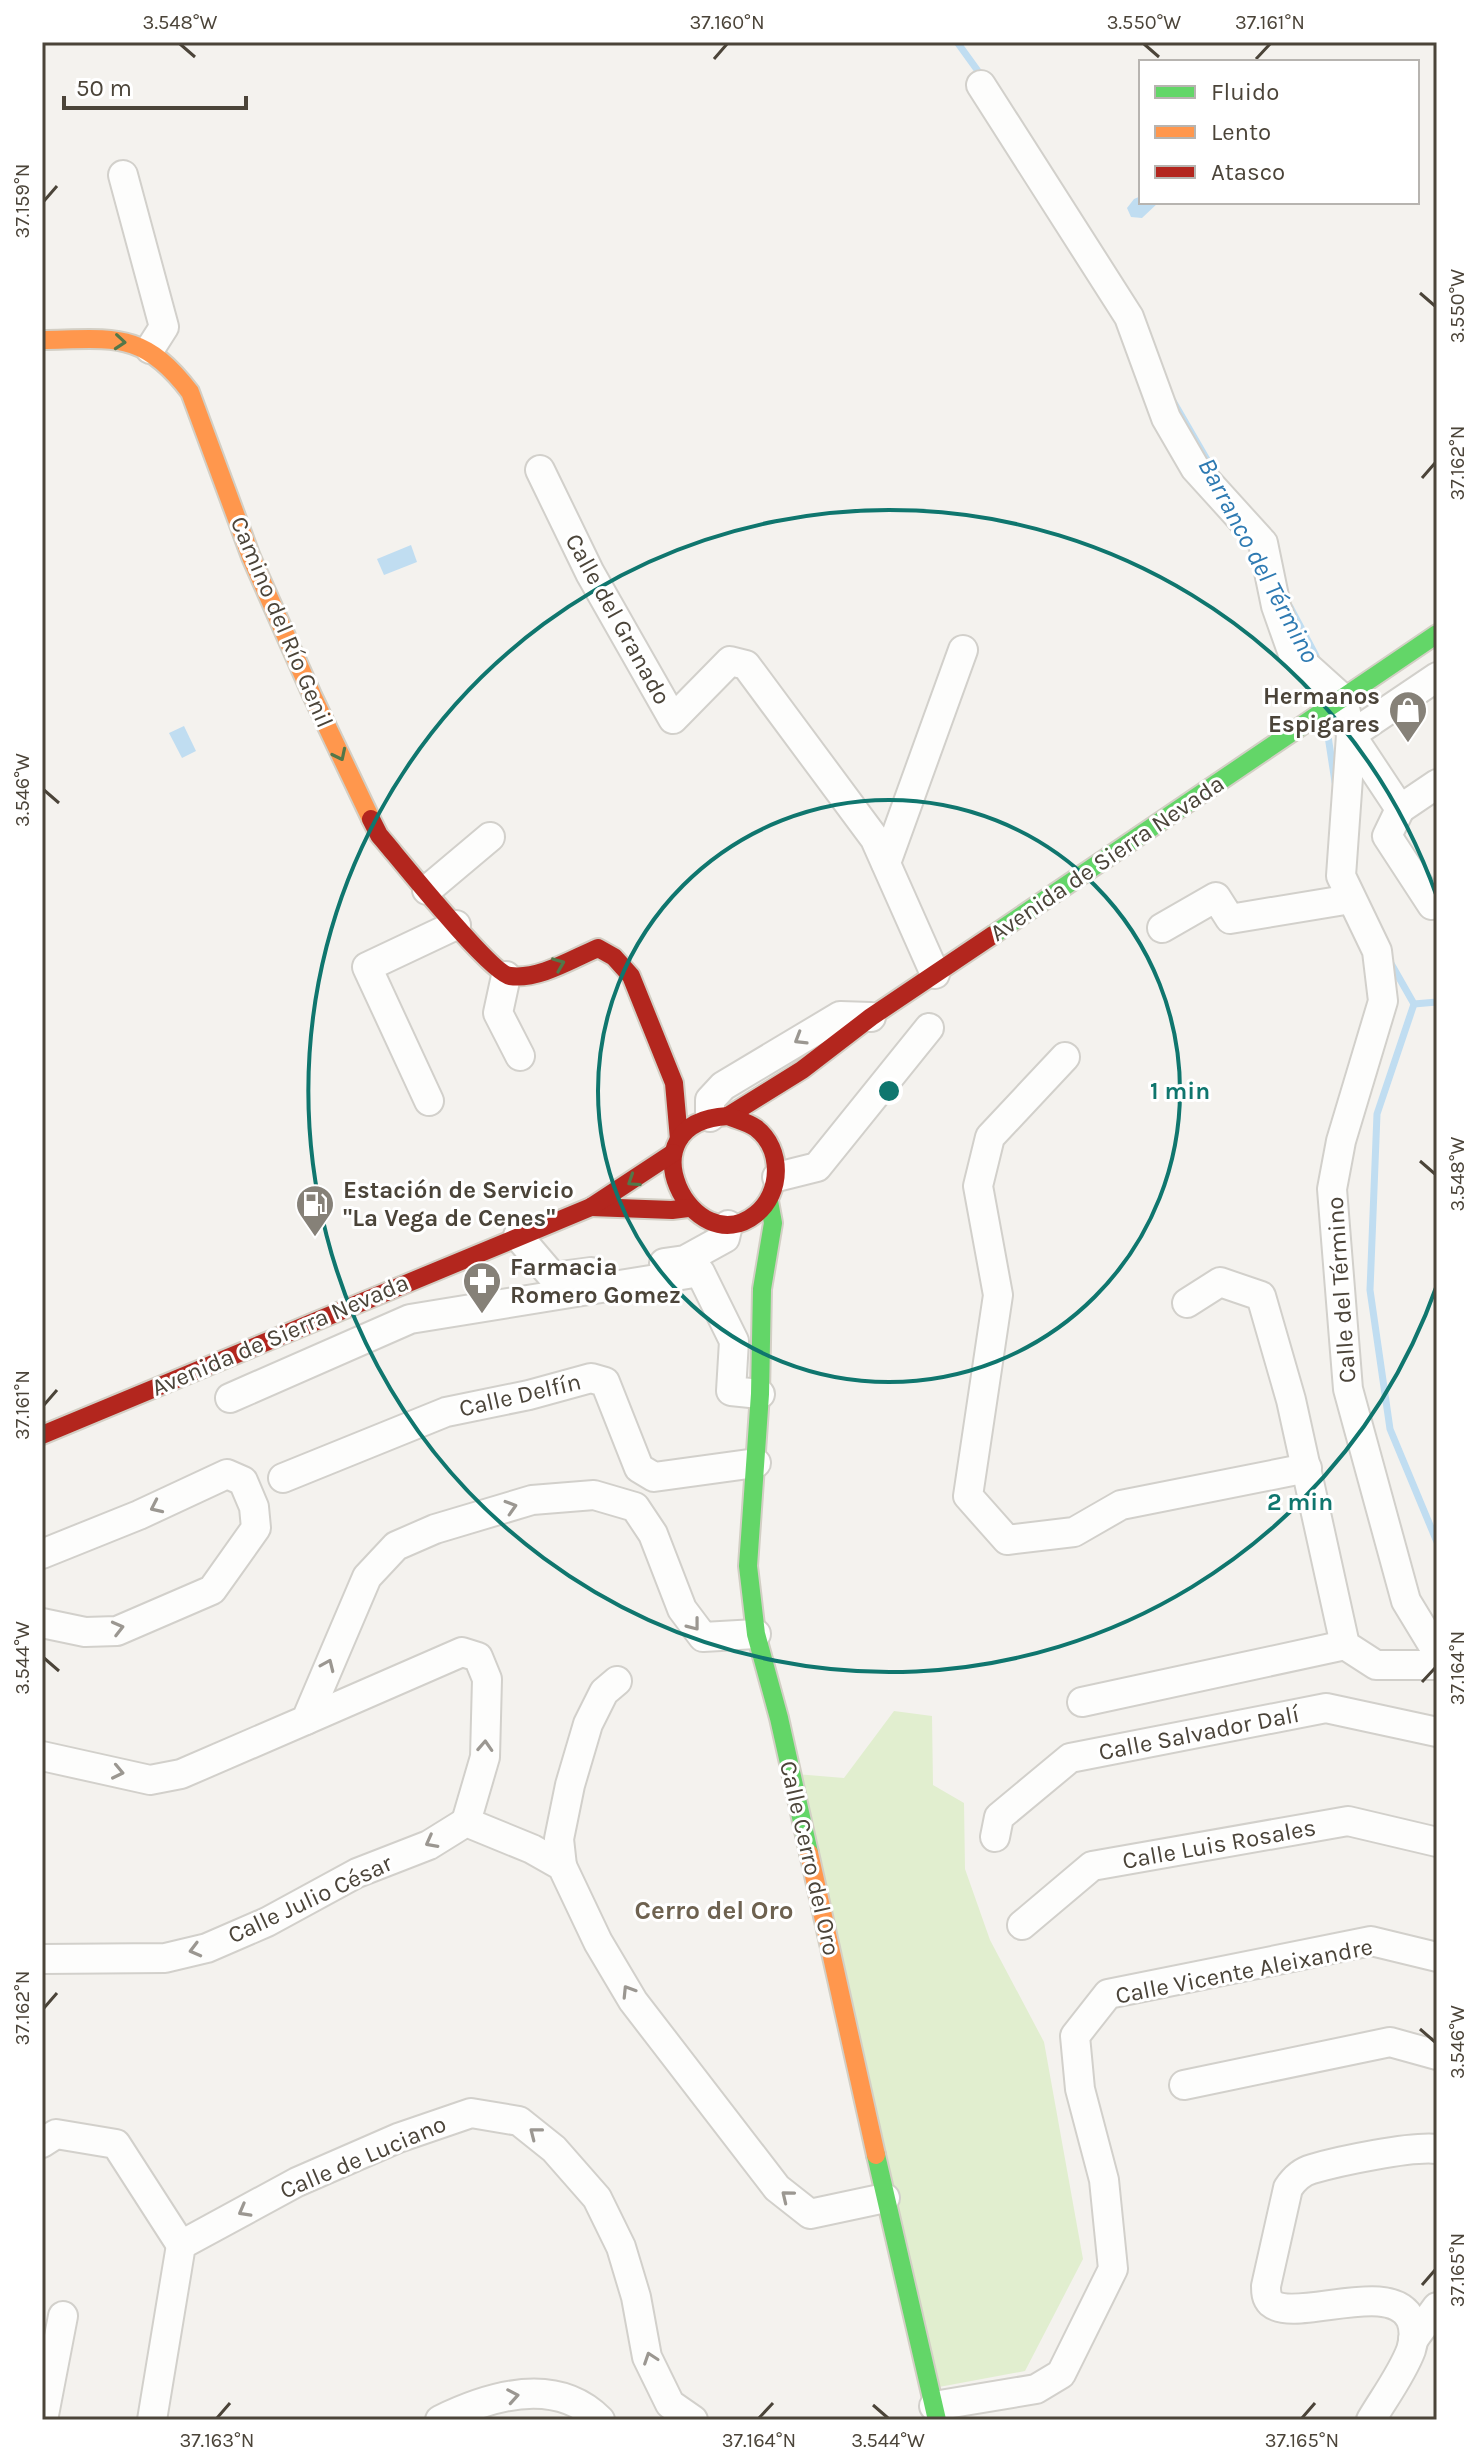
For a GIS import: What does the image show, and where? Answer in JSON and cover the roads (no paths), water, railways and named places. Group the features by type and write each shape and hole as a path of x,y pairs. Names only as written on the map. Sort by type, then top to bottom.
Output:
{"street":[{"path":"981,85 1129,317 1166,418 1195,468 1263,543 1276,606 1293,654 1343,699 1351,735 1400,809"},
{"path":"123,175 164,327 150,349"},
{"name":"Camino del Río Genil","path":"42,340 125,340 150,349 174,368 190,392 251,557 379,835 456,925 506,976"},
{"name":"Calle del Granado","path":"540,470 590,573 673,719 730,661 746,665 875,839 935,974"},
{"name":"Avenida de Sierra Nevada","path":"871,1017 840,1016 723,1086 710,1100 714,1117 777,1089 828,1053 871,1017 1437,634"},
{"path":"886,863 963,650"},
{"path":"1351,735 1437,677"},
{"name":"Calle del Término","path":"1351,735 1341,876 1377,951 1383,1001 1341,1141 1332,1189 1348,1389 1406,1601 1437,1652"},
{"path":"1434,903 1387,836 1400,809 1437,784"},
{"path":"427,890 490,837"},
{"path":"1162,928 1216,897 1230,919 1351,899"},
{"path":"429,1101 367,967 456,925"},
{"path":"520,1056 498,1013 506,976 529,976 598,948 614,957 631,976 674,1083 676,1146 673,1182 688,1208 705,1219 731,1224 753,1216 773,1189 817,1167 929,1028"},
{"name":"Avenida de Sierra Nevada","path":"801,1094 828,1053"},
{"path":"1065,1057 990,1137 978,1186 998,1295 968,1496 1007,1540 1074,1532 1121,1505 1307,1468"},
{"path":"674,1083 714,1117 757,1128 773,1149"},
{"path":"676,1146 714,1117"},
{"path":"773,1189 773,1149 783,1124"},
{"name":"Avenida de Sierra Nevada","path":"42,1435 591,1207 676,1146"},
{"name":"Calle Cerro del Oro","path":"773,1189 770,1252 762,1289 760,1394 748,1566 756,1634 779,1718 935,2413"},
{"name":"Avenida de Sierra Nevada","path":"591,1207 688,1208"},
{"path":"518,1236 553,1277 685,1260 725,1238 731,1224"},
{"name":"Calle Cerro del Oro","path":"731,1224 750,1247 762,1289"},
{"path":"230,1398 410,1319 700,1272 734,1341 731,1391 760,1394"},
{"path":"1187,1303 1220,1282 1261,1296 1291,1400 1345,1645 1376,1665 1437,1665"},
{"name":"Calle Delfín","path":"283,1478 446,1412 591,1378 605,1382 639,1468 654,1477 756,1463"},
{"path":"42,1554 139,1515 227,1474 243,1481 254,1507 256,1528 212,1590 117,1631 85,1632 42,1623"},
{"path":"306,1720 367,1577 396,1546 435,1529 532,1500 594,1495 635,1507 653,1534 682,1609 703,1637 756,1634"},
{"path":"1082,1702 1345,1645"},
{"path":"42,1756 150,1780 181,1774 462,1652 478,1657 487,1679 485,1757 466,1822 532,1849 562,1866"},
{"path":"617,1681 604,1692 588,1724 570,1785 559,1839 562,1866 598,1942 633,2001 777,2188 810,2214 885,2198"},
{"name":"Calle Salvador Dalí","path":"995,1837 999,1817 1070,1758 1326,1708 1437,1732"},
{"name":"Calle Luis Rosales","path":"1022,1925 1092,1866 1348,1821 1437,1842"},
{"name":"Calle Julio César","path":"42,1959 165,1958 207,1948 267,1922 357,1873 429,1845 466,1822"},
{"name":"Calle Vicente Aleixandre","path":"935,2413 1036,2389 1061,2374 1113,2269 1104,2180 1080,2089 1075,2036 1108,1994 1371,1941 1437,1957"},
{"path":"1184,2085 1390,2042 1437,2055"},
{"name":"Calle de Luciano","path":"181,2245 297,2182 398,2138 471,2113 519,2121 554,2149 597,2198 621,2247 636,2297 647,2357 670,2404 693,2420"},
{"path":"42,2143 56,2134 116,2144 181,2245 152,2420"},
{"path":"1371,2420 1410,2354 1414,2330 1408,2315 1395,2305 1377,2302 1279,2307 1267,2296 1266,2286 1288,2188 1294,2179 1312,2169 1415,2149 1437,2149"},
{"path":"1413,2340 1437,2307"},
{"path":"43,2420 63,2316"},
{"path":"440,2420 471,2405 520,2393 559,2395 600,2420"}],"water":[{"path":"1139,197 1139,204 1157,204 1142,218 1131,217 1127,208"},
{"path":"411,545 417,562 384,575 377,559"},
{"path":"184,726 196,751 182,758 169,733"}],"waterway":[{"name":"Barranco del Término","path":"957,42 983,78"},
{"name":"Barranco del Término","path":"1173,401 1213,470"},
{"name":"Barranco del Término","path":"1290,607 1317,663"},
{"name":"Barranco del Término","path":"1326,723 1335,782"},
{"name":"Barranco del Término","path":"1389,960 1414,1004 1377,1114 1370,1290 1390,1429 1437,1542"},
{"path":"1414,1004 1437,1002"}],"place":[{"name":"Hermanos Espigares","path":"1408,744"},
{"name":"Estación de Servicio \"La Vega de Cenes\"","path":"315,1238"},
{"name":"Farmacia Romero Gomez","path":"482,1315"}],"district":[{"name":"Cerro del Oro","path":"714,1910"}]}
